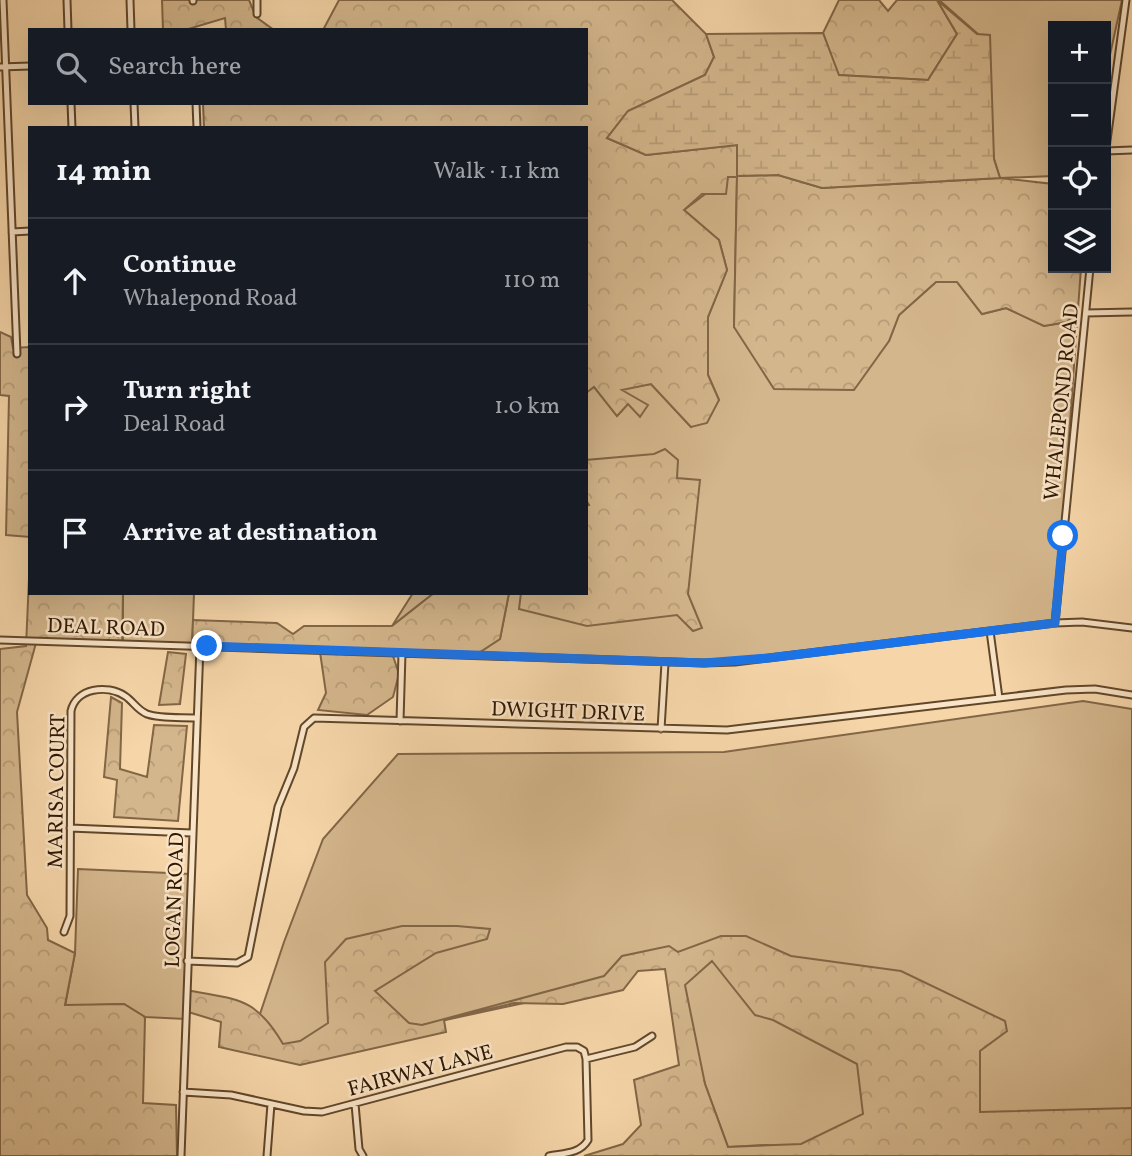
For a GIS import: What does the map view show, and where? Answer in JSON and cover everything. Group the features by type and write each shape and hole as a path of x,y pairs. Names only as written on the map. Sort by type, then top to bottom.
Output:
{"street":[{"path":"3,0 3,66 17,354"},
{"path":"66,0 68,28"},
{"path":"130,0 131,28"},
{"path":"257,0 257,14"},
{"path":"1106,147 1126,0"},
{"path":"3,66 28,66"},
{"path":"71,105 72,126"},
{"path":"134,105 135,126"},
{"path":"196,105 197,126"},
{"path":"1111,149 1132,150"},
{"path":"12,232 28,231"},
{"name":"WHALEPOND ROAD","path":"1055,623 1090,273"},
{"path":"1086,313 1132,312"},
{"name":"DEAL ROAD","path":"0,640 665,663 735,662 1055,623 1082,622 1132,628"},
{"path":"990,631 999,698"},
{"name":"LOGAN ROAD","path":"181,1156 200,646"},
{"path":"400,721 402,653"},
{"path":"661,729 665,663"},
{"name":"DWIGHT DRIVE","path":"187,961 237,963 248,957 278,807 294,768 306,724 311,720 319,718 661,729 742,729 1081,689 1132,695"},
{"name":"MARISA COURT","path":"64,932 70,916 71,711 78,696 92,690 114,691 129,698 146,714 197,718"},
{"path":"70,828 192,833"},
{"path":"549,1156 576,1151 588,1140 586,1059 635,1047 652,1036"},
{"name":"FAIRWAY LANE","path":"183,1092 230,1095 310,1112 355,1104 566,1047 582,1049 586,1059"},
{"path":"267,1156 271,1104"},
{"path":"355,1104 359,1149 363,1156"}],"green space":[{"path":"162,0 249,0 256,17 271,28 226,28 225,18 192,28 163,28"},
{"path":"339,0 672,0 706,34 714,57 705,75 628,111 607,138 646,155 737,145 737,176 778,175 822,188 1000,178 1048,183 1048,273 1081,273 1078,309 1067,322 1044,326 1006,308 982,314 957,282 936,282 899,315 889,341 854,390 774,389 734,327 737,177 728,177 726,194 702,194 684,210 719,240 727,270 708,317 708,375 719,400 707,423 691,427 651,384 622,390 648,405 640,417 628,404 617,416 594,387 588,392 588,126 204,126 203,105 588,105 588,28 324,28"},
{"path":"839,0 879,0 888,11 897,0 937,0 957,34 928,80 838,75 823,33"},
{"path":"937,0 977,34 990,35 994,159 1000,178 822,188 778,175 737,176 737,145 646,155 607,138 628,111 705,75 714,57 706,34 823,33 839,75 928,80 957,34"},
{"path":"939,0 1122,0 1111,50 1111,21 1048,21 1048,176 1000,178 994,159 978,34"},
{"path":"737,176 734,327 889,341 899,315 936,282 957,282 982,314 1006,308 1044,326 1067,322 1078,309 1056,623 724,663 477,654 500,639 509,595 588,595 588,390 594,387 617,416 628,404 621,389 651,384 691,427 719,400 708,375 708,317 727,270 719,240 684,210 728,177"},
{"path":"0,332 11,337 13,348 28,347 28,537 6,535 9,396 0,395"},
{"path":"665,449 678,460 677,478 700,480 688,594 702,628 693,631 677,615 587,626 519,609 521,595 588,595 588,460 654,454"},
{"path":"28,595 123,595 122,647 36,643 17,712 27,895 47,928 48,940 75,953 65,1005 124,1004 145,1017 143,1103 176,1105 177,1156 0,1156 0,649 26,646"},
{"path":"123,595 194,595 192,648 123,647"},
{"path":"412,595 431,595 392,626"},
{"path":"431,595 509,595 500,639 477,654 392,653 399,674 393,697 367,715 318,710 326,693 320,652 192,648 193,620 277,623 293,634 304,626 392,626"},
{"path":"168,652 186,654 180,704 159,705"},
{"path":"111,697 122,703 120,769 147,777 154,725 187,726 178,821 114,817 117,780 104,777"},
{"path":"1083,701 1132,709 1132,1131 794,1148 766,1145 728,1147 705,1084 666,955 611,984 275,1057 256,1026 323,839 398,754 724,752"},
{"path":"78,869 191,874 185,1019 145,1017 124,1004 65,1006 75,953"},
{"path":"402,926 490,929 487,939 436,953 375,991 409,1023 422,1025 604,976 622,956 669,946 678,952 721,936 746,936 791,956 901,971 1005,1021 1007,1031 980,1051 980,1112 1132,1108 1132,1156 584,1156 623,1144 641,1125 634,1080 679,1065 665,969 638,971 623,990 563,1004 514,1003 444,1020 446,1032 300,1065 219,1047 221,1022 185,1011 186,990 232,999 253,1008 273,1028 283,1044 300,1041 328,1023 325,962 346,939","holes":["712,961 755,1015 773,1020 857,1064 863,1114 801,1144 728,1147 705,1084 685,985"]}],"route":[{"path":"207,646 704,663 735,662 1055,623 1063,536"}]}
